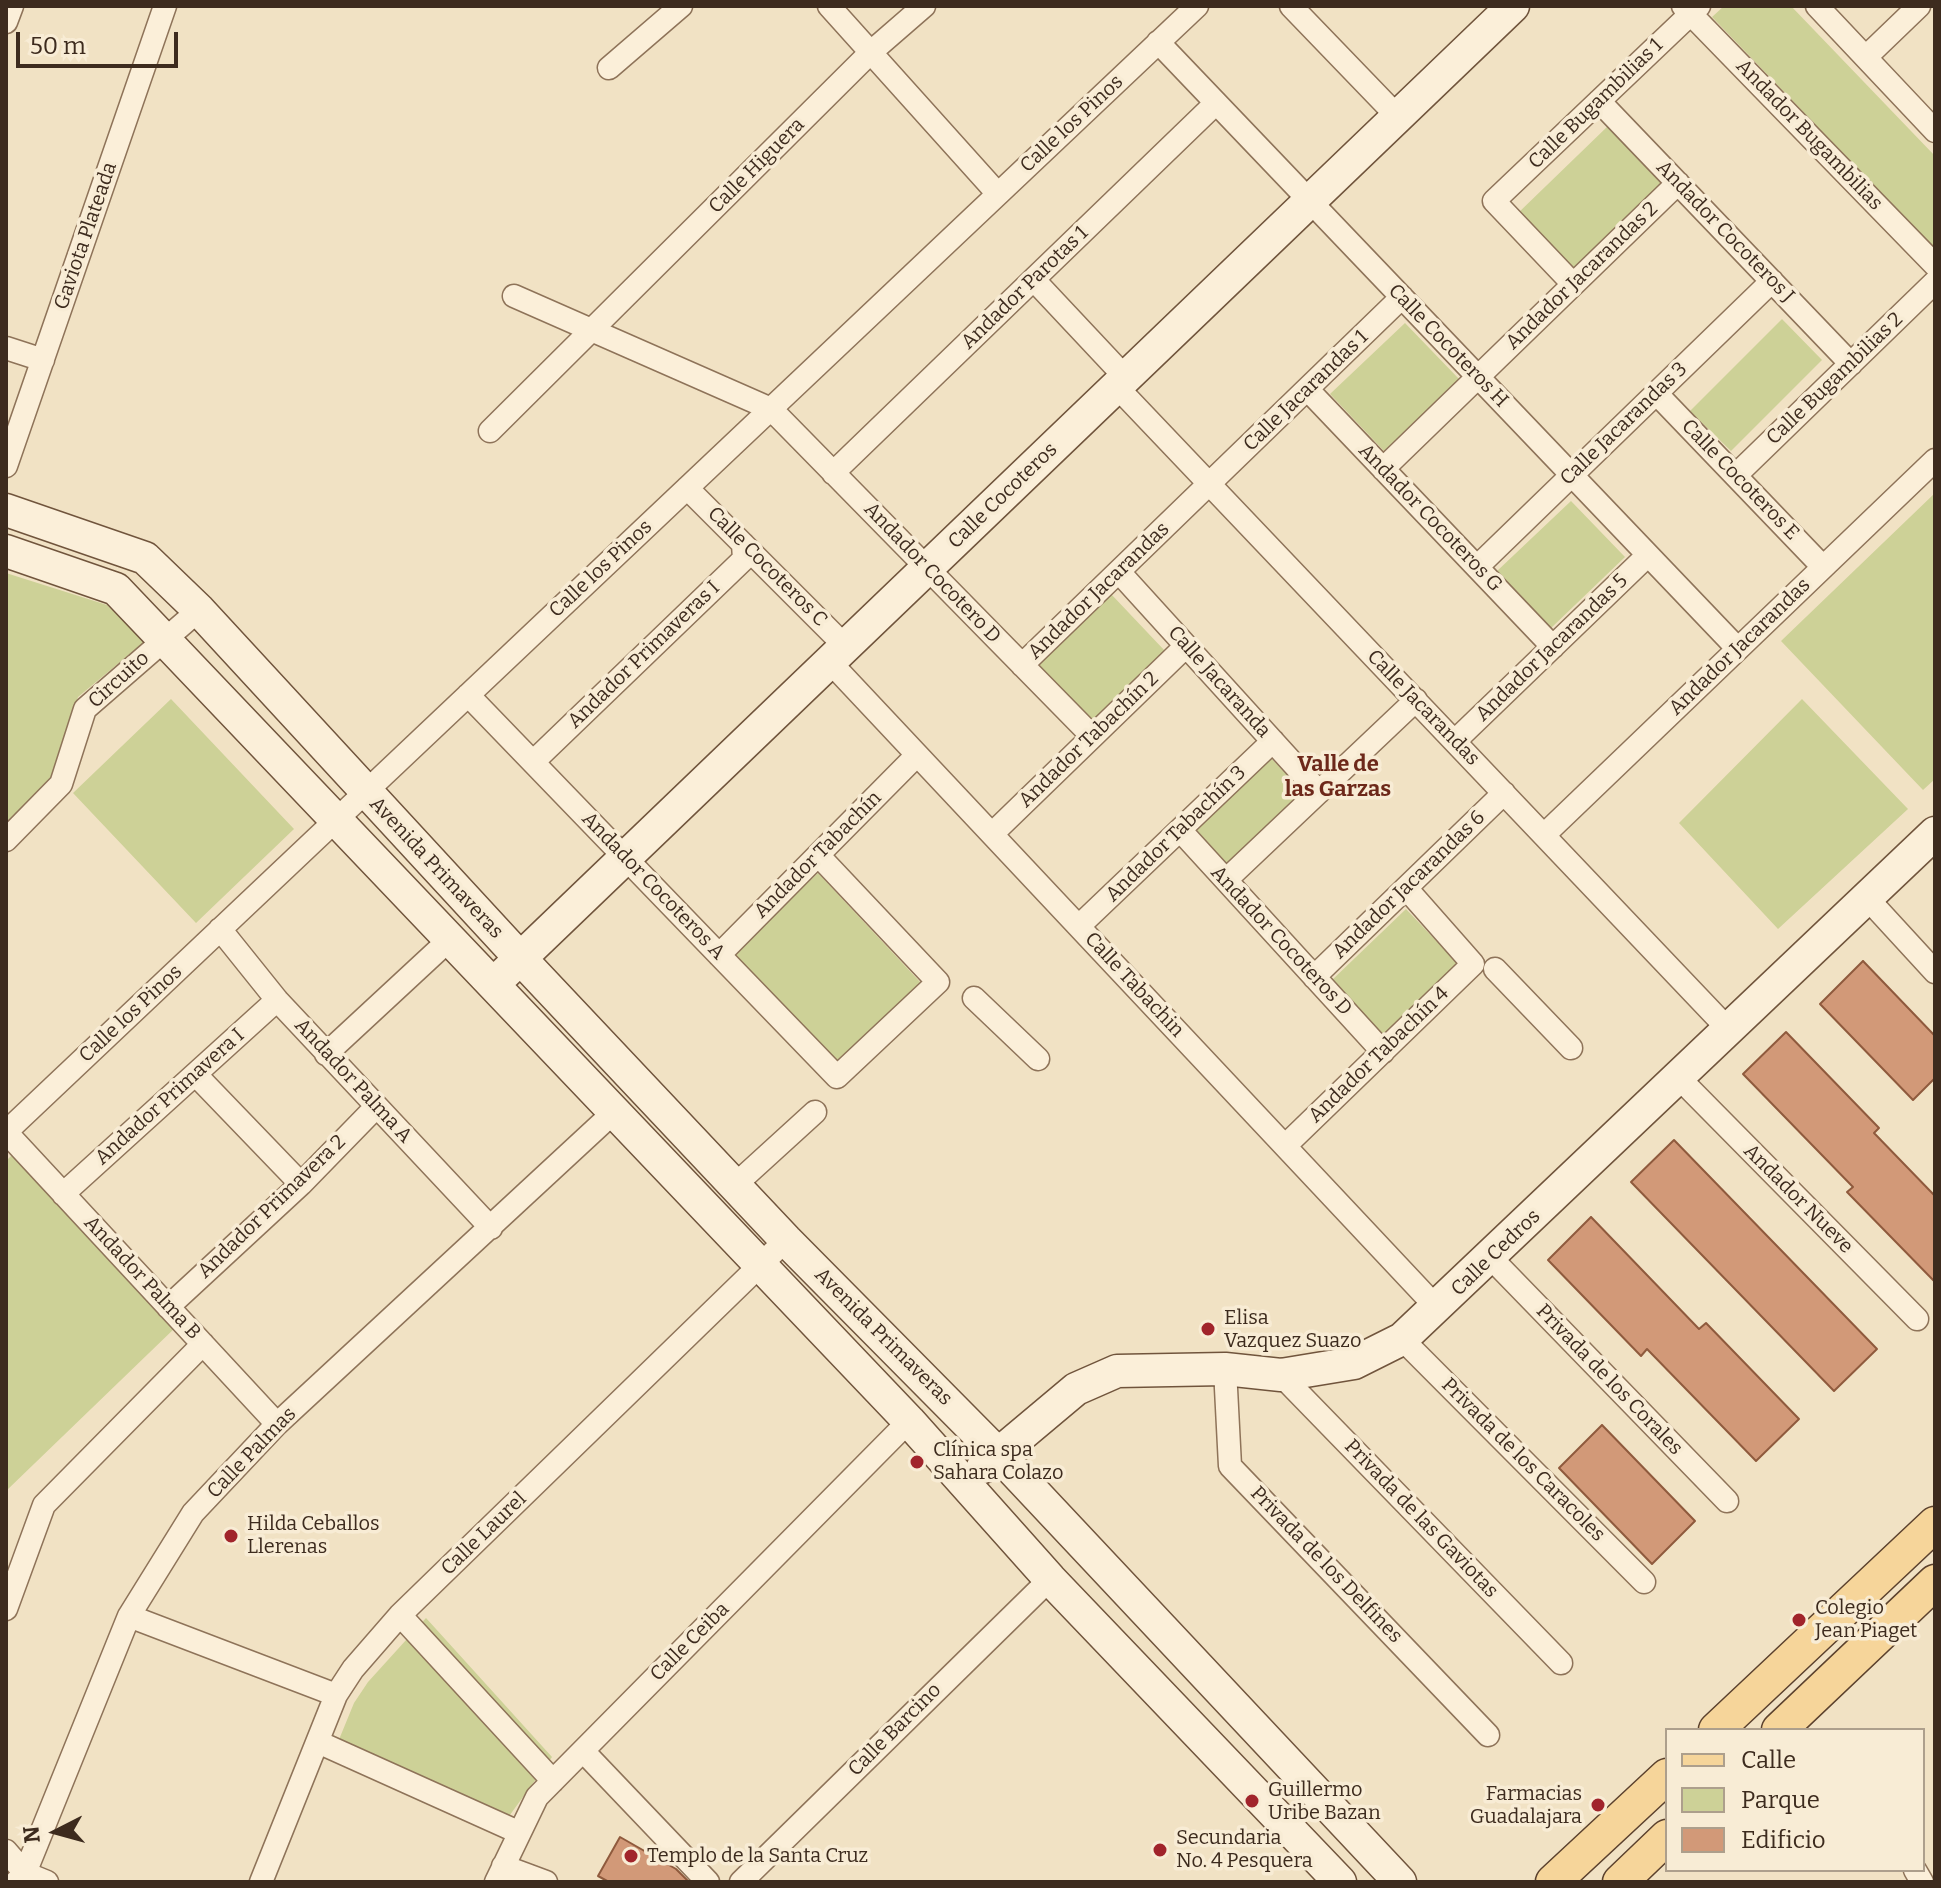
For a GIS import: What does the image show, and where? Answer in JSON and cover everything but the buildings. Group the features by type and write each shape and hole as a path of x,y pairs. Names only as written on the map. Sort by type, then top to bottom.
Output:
{"main road":[{"path":"1718,1728 1935,1524"},
{"path":"1785,1728 1935,1582"},
{"path":"1553,1882 1665,1778"},
{"path":"1620,1882 1665,1839"}],"street":[{"path":"6,22 12,6"},
{"name":"Gaviota Plateada","path":"6,466 165,6"},
{"path":"609,68 681,6"},
{"path":"829,6 998,194"},
{"name":"Calle Higuera","path":"490,431 871,52 924,6"},
{"name":"Calle los Pinos","path":"6,1132 1197,6"},
{"name":"Calle Cocoteros","path":"492,986 1513,6"},
{"path":"1817,6 1935,131"},
{"path":"1866,57 1919,6"},
{"name":"Calle Bugambilias 1","path":"1573,284 1494,201 1691,9"},
{"name":"Andador Bugambilias","path":"1691,9 1935,265"},
{"path":"1304,10 1398,117"},
{"name":"Calle Cocoteros H","path":"1158,42 1738,649"},
{"name":"Andador Cocoteros J","path":"1599,101 1851,364"},
{"name":"Andador Parotas 1","path":"833,473 1216,103"},
{"name":"Andador Jacarandas 2","path":"1383,469 1678,183"},
{"name":"Calle Jacarandas","path":"1034,280 1210,484 1729,1030"},
{"name":"Calle Jacarandas 3","path":"1477,567 1772,281"},
{"name":"Calle Bugambilias 2","path":"1736,475 1935,282"},
{"path":"514,296 771,409"},
{"name":"Calle Jacarandas 1","path":"1210,484 1402,297"},
{"path":"6,348 43,360"},
{"name":"Andador Cocoteros G","path":"1308,390 1553,647"},
{"name":"Calle Cocoteros E","path":"1656,393 1823,567"},
{"name":"Andador Cocotero D","path":"771,409 1092,736"},
{"name":"Andador Jacarandas","path":"1544,835 1935,460"},
{"name":"Andador Jacarandas","path":"1022,665 1210,484"},
{"name":"Calle Cocoteros C","path":"687,488 743,544 838,654"},
{"name":"Avenida Primaveras","path":"6,510 145,558 199,610 786,1240 999,1455 1400,1882"},
{"name":"Andador Primaveras I","path":"533,762 744,559 743,544"},
{"name":"Avenida Primaveras","path":"6,551 116,589 334,822 909,1421 1050,1579 1340,1882"},
{"name":"Andador Jacarandas 5","path":"1455,741 1648,555"},
{"name":"Calle Jacaranda","path":"1119,572 1319,792"},
{"name":"Circuito","path":"6,840 61,784 85,709 199,610"},
{"name":"Andador Tabachín 2","path":"992,834 1186,646"},
{"name":"Calle Tabachin","path":"838,654 917,755 1438,1309"},
{"name":"Andador Cocoteros A","path":"468,695 837,1077 938,982 818,855"},
{"path":"1226,880 1416,700"},
{"name":"Andador Tabachín 3","path":"1079,926 1273,741"},
{"name":"Andador Tabachín","path":"719,955 917,755"},
{"name":"Andador Jacarandas 6","path":"1314,977 1504,793"},
{"name":"Andador Cocoteros D","path":"1180,830 1383,1052"},
{"name":"Calle Cedros","path":"966,1482 1076,1389 1117,1371 1225,1369 1281,1375 1354,1363 1402,1339 1438,1309 1935,833"},
{"path":"1406,888 1484,967 1571,1048"},
{"path":"1867,898 1935,972"},
{"name":"Andador Palma A","path":"220,929 277,1000 491,1228"},
{"path":"326,1054 449,940"},
{"name":"Andador Tabachín 4","path":"1285,1146 1383,1052 1484,967"},
{"path":"974,998 1038,1059"},
{"name":"Andador Primavera I","path":"63,1194 277,1000"},
{"path":"196,1075 301,1184"},
{"name":"Andador Nueve","path":"1679,1078 1917,1319"},
{"name":"Andador Primavera 2","path":"168,1307 301,1184 376,1107"},
{"path":"736,1184 815,1112"},
{"name":"Calle Palmas","path":"20,1878 129,1616 193,1513 277,1424 613,1113"},
{"name":"Andador Palma B","path":"6,1132 277,1424"},
{"name":"Calle Laurel","path":"261,1882 336,1695 353,1669 400,1615 786,1240"},
{"name":"Privada de los Corales","path":"1491,1258 1727,1501"},
{"name":"Privada de los Caracoles","path":"1402,1339 1644,1582"},
{"path":"6,1609 44,1505 203,1344"},
{"name":"Privada de los Delfines","path":"1225,1369 1230,1466 1488,1735"},
{"name":"Privada de las Gaviotas","path":"1281,1375 1561,1663"},
{"name":"Calle Ceiba","path":"500,1874 537,1797 909,1421"},
{"name":"Calle Barcino","path":"741,1882 1050,1579"},
{"path":"400,1615 553,1781"},
{"path":"129,1616 336,1695"},
{"path":"318,1742 518,1832"},
{"path":"583,1751 708,1882"},
{"path":"6,1851 20,1878 47,1882"},
{"path":"500,1874 546,1882"}],"green space":[{"path":"1724,6 1791,6 1935,156 1935,249 1712,17"},
{"path":"1608,126 1663,182 1570,272 1516,215"},
{"path":"1782,319 1822,360 1731,451 1690,411"},
{"path":"1405,323 1459,379 1384,451 1330,394"},
{"path":"1935,493 1935,779 1923,790 1781,641"},
{"path":"1571,501 1625,557 1550,629 1496,572"},
{"path":"6,573 107,605 144,642 78,697 54,774 6,823"},
{"path":"1111,594 1165,651 1091,723 1037,666"},
{"path":"171,699 294,829 196,923 73,793"},
{"path":"1802,699 1908,809 1778,929 1679,823"},
{"path":"1270,757 1306,795 1226,871 1190,833"},
{"path":"818,873 921,983 833,1065 731,955"},
{"path":"1406,909 1460,966 1385,1038 1331,981"},
{"path":"13,1154 177,1326 6,1491 6,1161"},
{"path":"426,1618 552,1757 507,1819 338,1742 354,1703 368,1682"}],"place":[{"name":"Elisa Vazquez Suazo","path":"1208,1329"},
{"name":"Clínica spa Sahara Colazo","path":"917,1462"},
{"name":"Hilda Ceballos Llerenas","path":"231,1536"},
{"name":"Colegio Jean Piaget","path":"1799,1620"},
{"name":"Guillermo Uribe Bazan","path":"1252,1801"},
{"name":"Farmacias Guadalajara","path":"1598,1805"},
{"name":"Secundaria No. 4 Pesquera","path":"1160,1850"},
{"name":"Templo de la Santa Cruz","path":"631,1856"}],"district":[{"name":"Valle de las Garzas","path":"1338,778"}]}
